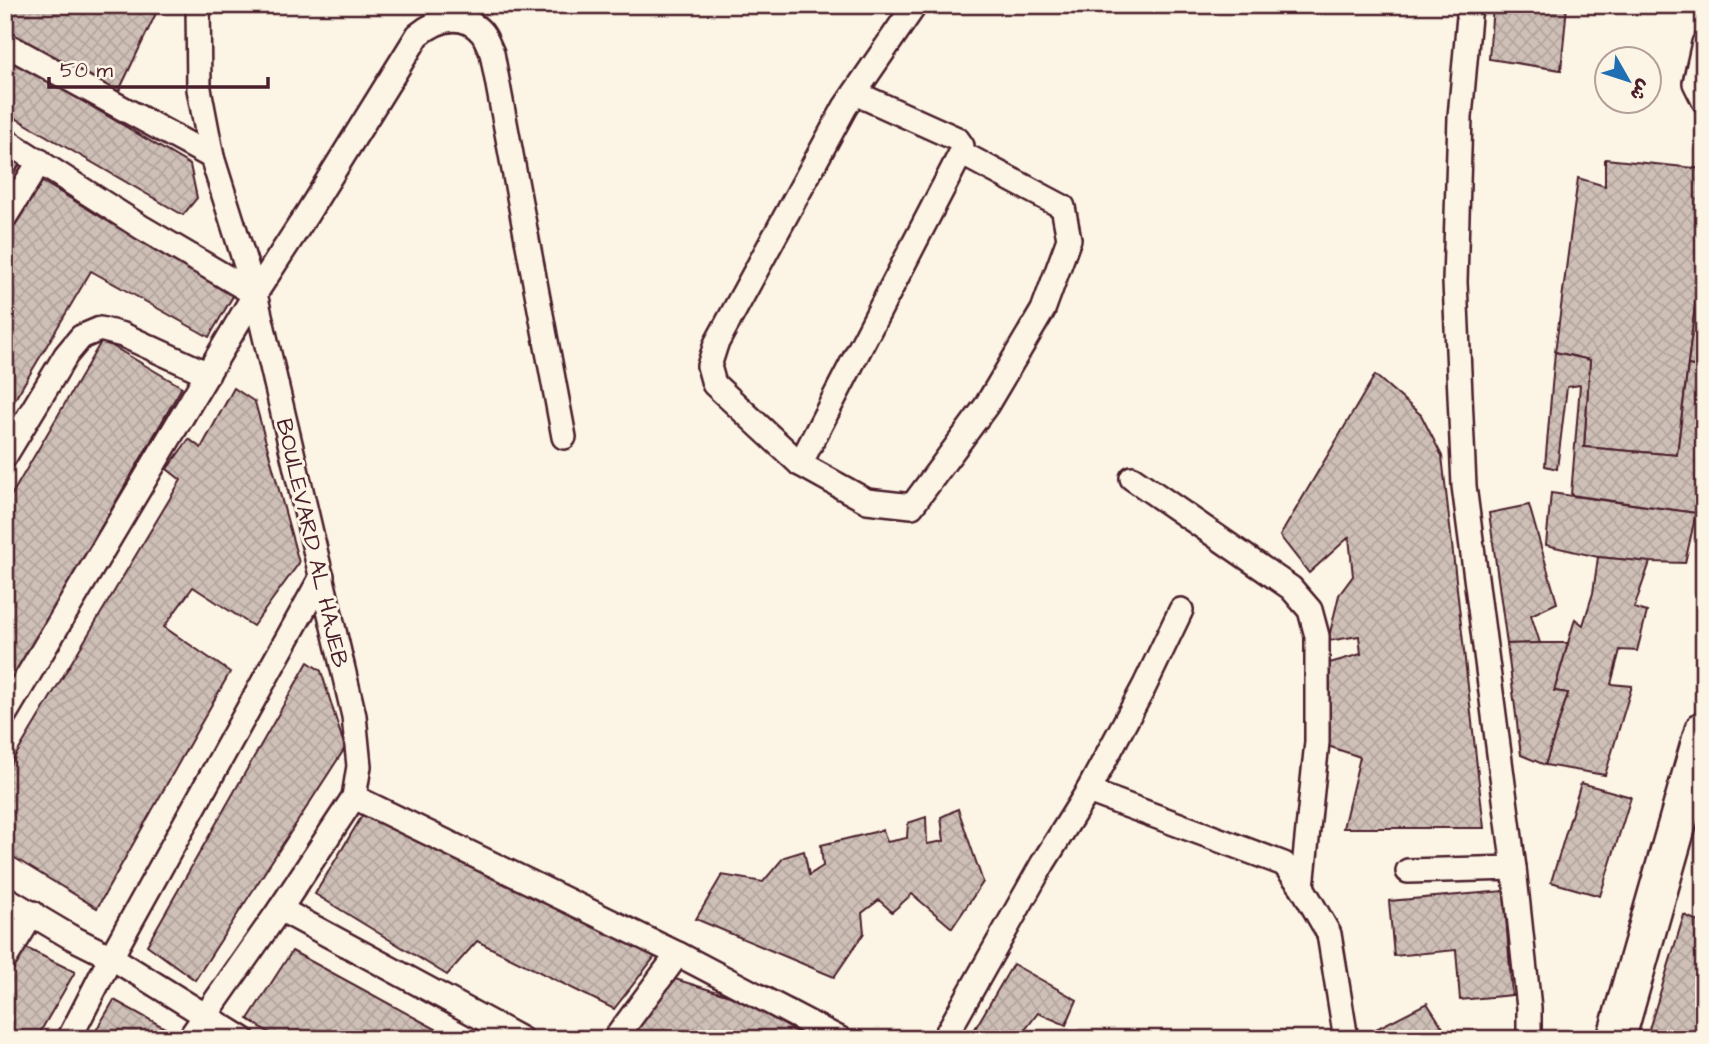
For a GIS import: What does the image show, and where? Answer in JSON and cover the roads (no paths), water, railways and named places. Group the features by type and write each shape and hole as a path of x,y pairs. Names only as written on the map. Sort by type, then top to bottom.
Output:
{"main road":[{"path":"1616,1039 1704,730"}],"street":[{"path":"915,5 855,93 716,344 709,366 714,384 800,464 867,500 912,506 986,406 1044,310 1069,239 1063,207 961,153"},
{"path":"1471,5 1460,117 1455,282 1464,486 1514,868 1529,1008 1529,1039"},
{"name":"BOULEVARD AL HAJEB","path":"189,1039 354,797 359,766 354,716 322,576 254,294 212,156 199,89 194,7"},
{"path":"5,714 254,294 418,35 432,24 474,14 492,53 564,437"},
{"path":"1704,43 1695,83 1704,101"},
{"path":"5,44 212,156"},
{"path":"800,464 961,153 962,146 957,139 855,93"},
{"path":"5,140 254,294"},
{"path":"5,217 40,161"},
{"path":"5,456 66,355 81,337 100,329 123,335 208,374"},
{"path":"1132,478 1291,588 1310,610 1317,636 1317,742 1302,887"},
{"path":"69,1039 111,957 322,576"},
{"path":"944,1039 1030,885 1088,791 1144,687 1181,610"},
{"path":"1088,791 1284,864 1302,887 1329,934 1346,1039"},
{"path":"354,797 678,954 840,1039"},
{"path":"1408,870 1514,868"},
{"path":"5,898 111,957 243,1039"},
{"path":"280,909 521,1039"},
{"path":"5,959 33,913"},
{"path":"615,1039 678,954"}]}
